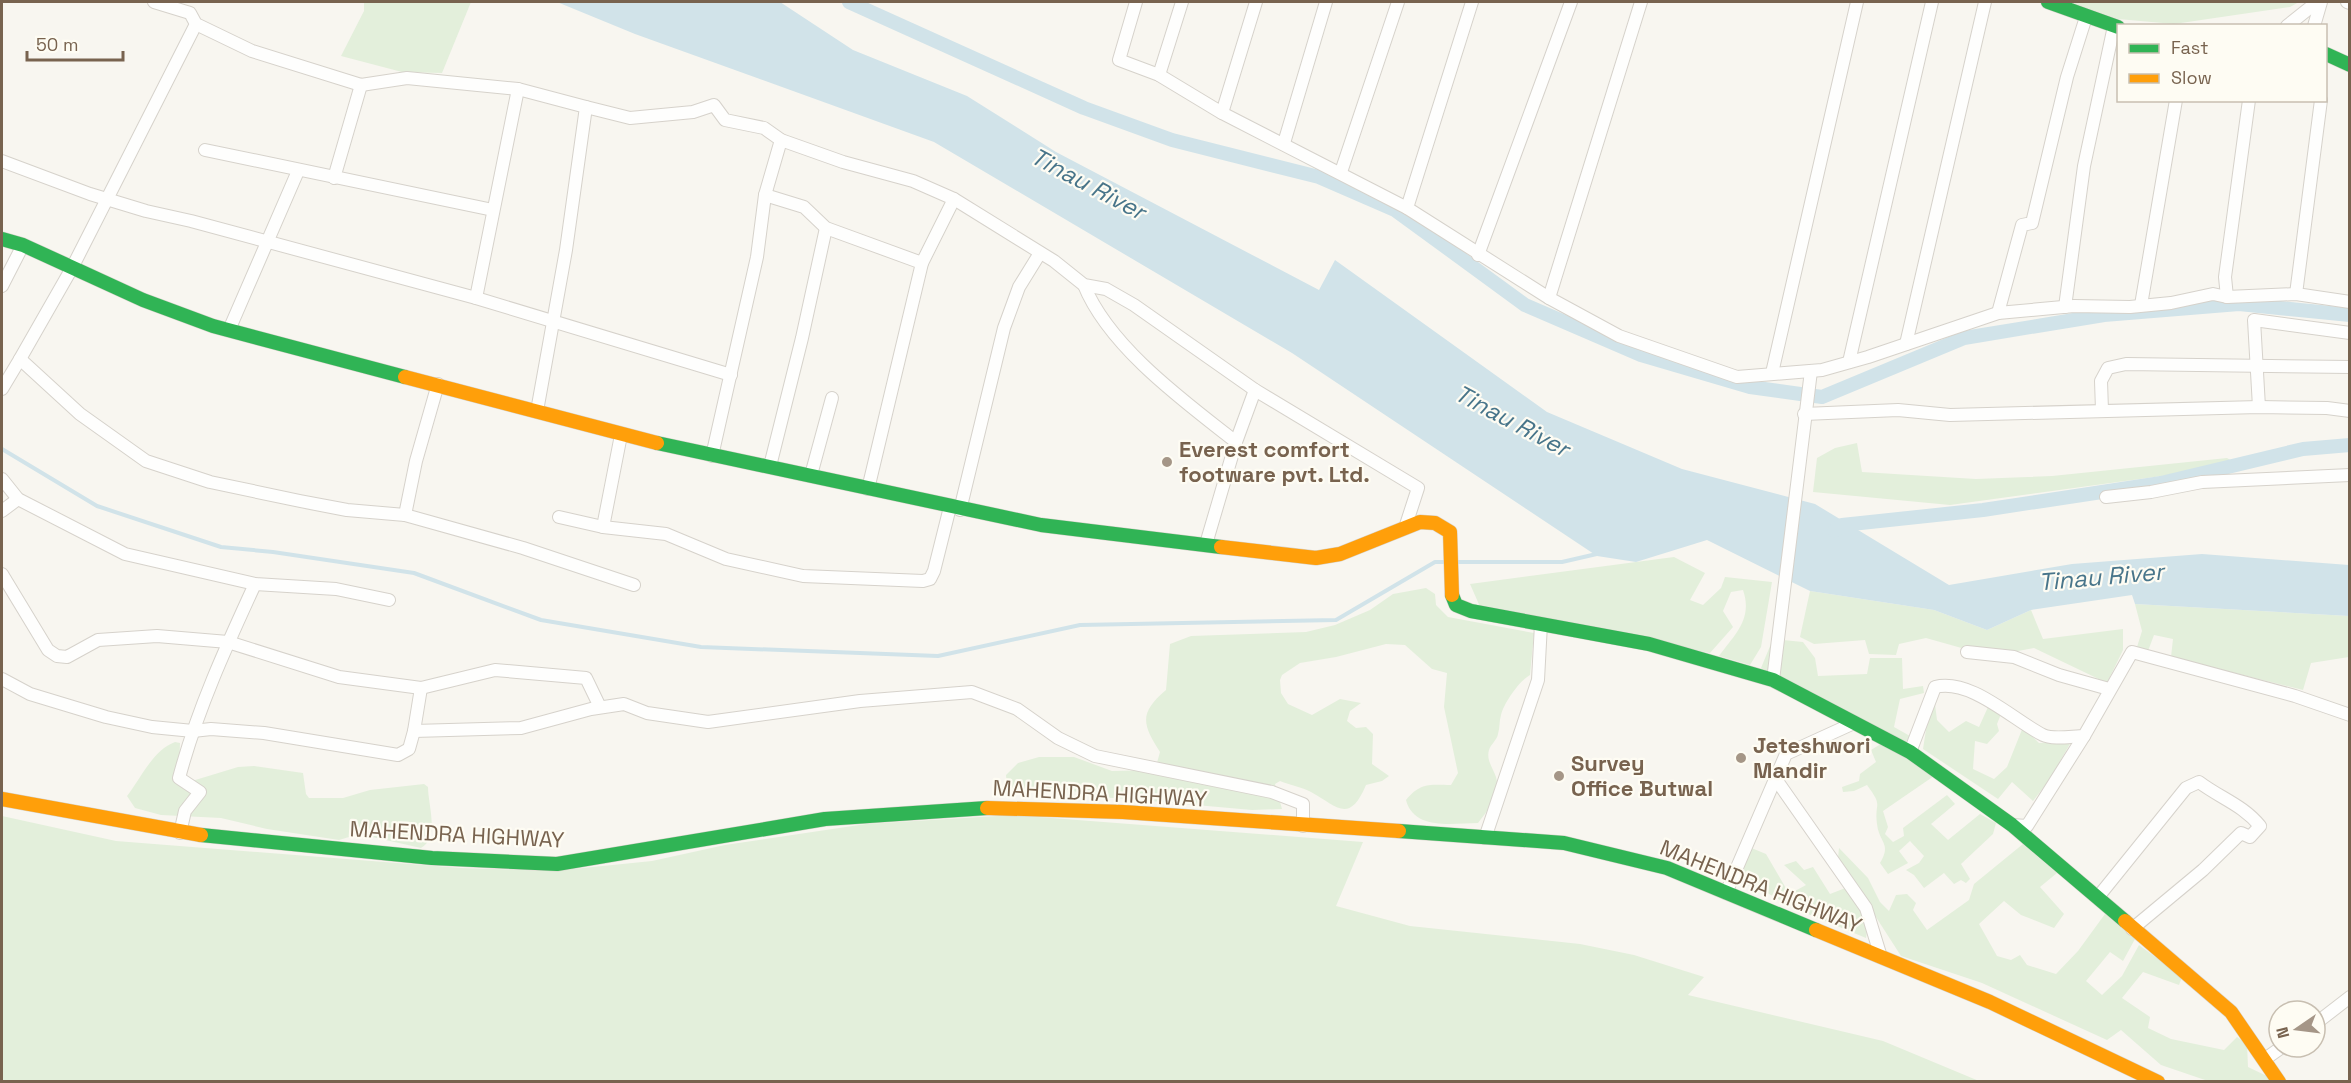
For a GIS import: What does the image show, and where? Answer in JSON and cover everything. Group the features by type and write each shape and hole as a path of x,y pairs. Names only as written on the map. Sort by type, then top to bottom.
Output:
{"main road":[{"path":"2048,2 2116,27"},
{"path":"2327,58 2349,65"},
{"path":"2,239 22,245 143,300 229,330 438,384 621,435 955,508 1041,525 1316,558 1340,554 1428,521 1450,532 1452,598 1456,605 1471,611 1649,644 1773,680 1910,752 2012,825 2231,1012 2279,1082"},
{"name":"MAHENDRA HIGHWAY","path":"2,799 180,832 432,858 557,864 825,819 969,808 1123,812 1564,843 1667,868 1990,1002 2158,1082"}],"street":[{"path":"154,2 190,13 196,24 252,51 361,85 407,78 518,89 630,118 693,112 714,105 725,120 764,128 782,140 843,162 913,182 954,199 1040,253 1084,285 1106,289 1134,306 1256,390 1418,488 1405,528"},
{"path":"1136,2 1119,60 1159,75 1221,113 1341,172 1407,208 1549,298 1619,336 1737,377 1811,370 1849,362 1998,314 2065,307 2141,305 2212,294 2227,297 2296,294 2349,302"},
{"path":"1159,75 1182,2"},
{"path":"1221,113 1257,2"},
{"path":"1284,143 1326,2"},
{"path":"1341,172 1398,2"},
{"path":"1407,208 1472,2"},
{"path":"1479,255 1571,2"},
{"path":"1549,298 1641,2"},
{"path":"1772,373 1857,2"},
{"path":"1849,362 1932,2"},
{"path":"1906,344 1985,2"},
{"path":"2290,24 2319,2"},
{"path":"2314,24 2319,2"},
{"path":"1998,314 2022,225 2032,223 2067,77 2086,17"},
{"path":"2,389 72,268 105,198 196,24"},
{"path":"2065,307 2084,166 2116,27"},
{"path":"334,178 361,85"},
{"path":"476,298 518,89"},
{"path":"2141,305 2176,102"},
{"path":"2227,297 2225,277 2249,102"},
{"path":"2296,294 2321,102"},
{"path":"537,411 566,250 586,107"},
{"path":"712,456 757,257 765,195 782,140"},
{"path":"205,150 493,210"},
{"path":"2,161 105,198 476,298 730,375"},
{"path":"229,330 298,171"},
{"path":"765,195 804,207 826,228 922,263"},
{"path":"868,489 922,263 954,199"},
{"path":"770,466 802,338 826,228"},
{"path":"2,286 22,245"},
{"path":"559,517 603,527 666,534 726,559 803,576 923,581 930,579 955,508 1004,328 1019,287 1040,253"},
{"path":"1084,285 1091,303 1128,349 1236,442"},
{"path":"2259,408 2254,320 2349,333"},
{"path":"20,359 80,414 146,461 210,482 300,501 347,510 405,515 523,548 634,585"},
{"path":"2102,410 2101,381 2108,368 2126,364 2349,367"},
{"path":"1773,680 1811,370"},
{"path":"405,515 416,461 438,384"},
{"path":"1206,544 1236,442 1256,390"},
{"path":"811,475 832,398"},
{"path":"1804,414 1898,410 1950,415 2259,408 2327,408 2349,411"},
{"path":"603,527 621,435"},
{"path":"2106,497 2151,492 2202,482 2349,476"},
{"path":"2,479 18,499 125,554 255,584 336,589 389,600"},
{"path":"2,511 18,499"},
{"path":"2,574 48,650 57,656 67,657 98,640 158,636 228,642 339,677 421,688 495,670 586,678 600,708"},
{"path":"180,832 185,811 200,792 179,778 193,731 228,642 255,584"},
{"path":"1485,838 1538,680 1541,624"},
{"path":"1967,652 2014,657 2060,675 2109,689"},
{"path":"2012,825 2027,826 2084,736 2132,652 2295,696 2349,715"},
{"path":"2,679 30,694 106,717 193,731 211,729 264,733 398,755 409,749 421,688"},
{"path":"1910,752 1935,687 1947,684 2000,705 2044,736 2084,736"},
{"path":"414,731 521,728 624,704 647,713 708,722 860,701 972,692 1017,710 1058,738 1095,756 1272,792 1303,804 1303,826"},
{"path":"1726,893 1786,754 1854,723"},
{"path":"1775,778 1866,908 1881,957"},
{"path":"2098,897 2186,788 2193,783 2199,782 2221,799 2237,805 2255,819 2260,826 2257,832 2250,837 2241,833 2203,870 2132,929"},
{"path":"2327,1014 2349,997"}],"green space":[{"path":"364,2 471,2 442,73 402,72 341,56 364,11"},
{"path":"2070,2 2299,2 2290,7 2174,24 2118,19"},
{"path":"1857,443 1862,472 1976,479 2052,476 2227,458 2234,462 2191,472 1950,505 1813,492 1817,458 1835,448"},
{"path":"1674,557 1705,573 1690,600 1703,605 1721,588 1725,577 1772,582 1761,647 1750,665 1719,656 1741,626 1744,618 1746,609 1743,590 1731,592 1723,611 1733,627 1710,653 1481,609 1470,584"},
{"path":"1426,588 1435,594 1436,605 1448,617 1534,633 1530,675 1512,693 1505,705 1500,717 1497,736 1489,750 1488,757 1496,777 1497,790 1493,802 1478,823 1436,823 1417,817 1410,810 1406,800 1416,790 1431,785 1451,785 1458,773 1444,707 1447,673 1432,669 1405,645 1386,644 1336,657 1300,663 1282,675 1280,680 1281,693 1288,704 1312,715 1340,699 1361,703 1350,711 1347,721 1356,728 1366,727 1373,734 1372,764 1389,776 1382,781 1366,785 1354,805 1348,808 1342,809 1307,790 1280,781 1275,784 1282,809 1252,810 1103,797 1054,788 1022,791 1007,786 1006,775 1018,763 1039,757 1074,757 1112,771 1155,770 1160,752 1150,734 1146,719 1151,705 1166,690 1170,644 1191,636 1306,632 1335,625 1370,610 1393,594"},
{"path":"1810,591 1934,610 1987,630 2031,610 2043,639 2123,629 2123,650 2107,683 2034,648 2018,651 1965,649 1926,638 1899,644 1896,655 1869,654 1865,640 1814,644 1800,637"},
{"path":"2135,604 2349,616 2349,657 2311,663 2303,690 2171,657 2173,639 2154,635 2148,651 2137,647 2142,631"},
{"path":"1773,639 1803,642 1815,658 1818,676 1867,674 1870,658 1902,658 1903,689 1923,686 1924,693 1900,699 1894,727 1910,736 1905,743 1761,668"},
{"path":"1935,704 1937,720 1949,732 1966,721 1979,727 1988,707 2001,714 1997,724 1999,731 1987,744 1975,741 1973,769 1994,779 2007,767 2023,727 2039,743 2071,742 2050,779 2033,801 2012,782 1998,799 1923,749 1928,717"},
{"path":"175,742 180,743 179,771 192,781 238,767 254,766 303,773 306,794 309,798 343,798 370,790 424,784 428,787 432,820 430,837 421,848 359,834 339,840 267,829 221,818 161,815 135,808 127,796 160,751"},
{"path":"1884,742 1934,776 1883,811 1888,827 1885,834 1893,842 1904,836 1903,828 1947,795 1955,804 1931,824 1948,840 1980,814 1996,823 1993,834 1961,864 1970,879 1966,883 1961,880 1954,884 1944,873 1924,888 1914,875 1906,870 1919,863 1924,856 1910,841 1899,851 1908,863 1888,874 1880,863 1885,847 1878,830 1875,798 1867,785 1854,791 1843,792 1842,787 1859,781 1860,774 1876,762 1871,750"},
{"path":"1013,815 1363,842 1336,906 1410,926 1580,944 1634,955 1704,977 1688,995 1883,1041 1979,1081 2,1082 2,816 116,841 461,868 553,871 652,861 725,845 866,824"},
{"path":"2023,844 2057,873 2040,887 2064,914 2054,928 2021,915 2004,901 1979,924 1997,956 2011,960 2020,955 2027,965 2056,974 2078,951 2105,914 2135,939 2123,961 2110,952 2086,981 2102,995 2122,976 2139,945 2182,977 2179,985 2143,972 2122,998 2150,1017 2148,1028 2171,1039 2224,1050 2237,1037 2247,1044 2248,1067 2269,1077 2272,1081 2208,1081 2161,1065 2121,1030 2107,1040 1982,983 1901,956 1838,858 1839,848 1868,878 1880,902 1889,911 1896,895 1907,894 1916,903 1913,910 1927,930 1969,900 1974,884"},
{"path":"1749,847 1766,854 1787,890 1795,891 1806,885 1784,865 1796,861 1804,870 1813,867 1830,894 1848,887 1868,925 1866,938 1796,909 1760,889 1734,881"}],"water":[{"name":"Tinau River","path":"557,2 780,2 853,50 967,96 1056,152 1319,290 1335,260 1547,412 1682,469 1815,504 1949,585 2072,564 2202,554 2349,565 2349,616 2135,604 2132,595 2031,610 1987,630 1934,610 1810,591 1707,540 1636,562 1597,556 1292,353 934,142 635,34"}],"waterway":[{"path":"849,2 1084,108 1172,140 1319,177 1395,210 1525,305 1641,355 1750,387 1822,397 1964,338 2104,315 2239,304 2350,315"},
{"path":"1834,531 1842,525 1983,510 2161,483 2303,449 2350,445"},
{"path":"2,449 97,506 221,547 273,552 414,573 541,620 701,647 938,656 1080,625 1336,620 1435,562 1447,562"},
{"path":"1457,562 1562,562 1601,553"}],"traffic: fast":[{"path":"2048,2 2117,27"},
{"path":"2327,54 2350,65"},
{"path":"2,239 23,245 143,300 213,326 405,377"},
{"path":"657,443 1041,525 1221,547"},
{"path":"1452,595 1456,605 1471,611 1649,644 1773,680 1910,752 2012,825 2125,921"},
{"path":"201,835 432,858 557,864 825,819 987,808"},
{"path":"1399,831 1564,843 1667,868 1816,930"}],"traffic: slow":[{"path":"405,377 657,443"},
{"path":"1221,547 1316,558 1340,554 1420,522 1435,523 1450,532 1452,595"},
{"path":"2,799 201,835"},
{"path":"987,808 1123,812 1399,831"},
{"path":"2125,921 2231,1012 2279,1082"},
{"path":"1816,930 1990,1002 2158,1082"}],"place":[{"name":"Everest comfort footware pvt. Ltd.","path":"1167,462"},
{"name":"Jeteshwori Mandir","path":"1741,758"},
{"name":"Survey Office Butwal","path":"1559,776"}]}
